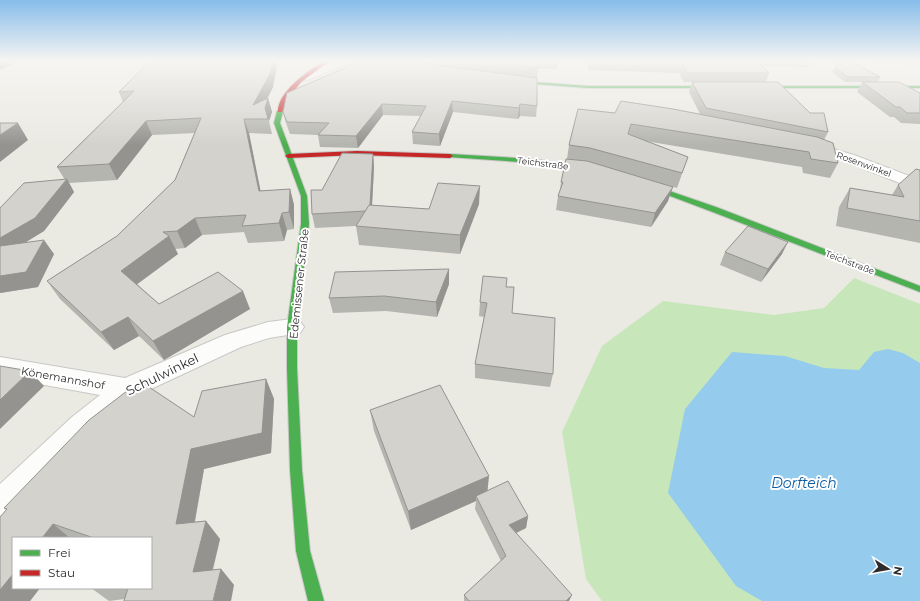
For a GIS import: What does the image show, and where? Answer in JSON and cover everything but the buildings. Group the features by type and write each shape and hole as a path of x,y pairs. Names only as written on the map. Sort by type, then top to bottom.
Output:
{"street":[{"name":"Edemissener Straße","path":"294,89 283,101 277,123 304,196 305,203 305,224 292,327 296,470 303,551 316,601"},
{"name":"Rosenwinkel","path":"790,141 849,158 920,186"},
{"name":"Teichstraße","path":"288,156 316,153 428,154 531,161 563,165 602,173"},
{"name":"Teichstraße","path":"636,182 664,190 920,289"},
{"name":"Schulwinkel","path":"0,506 82,425 127,389 233,341 268,330 292,327"},
{"name":"Könemannshof","path":"0,367 127,389"}],"green space":[{"path":"854,278 920,304 920,601 602,601 586,579 562,432 602,346 663,301 774,315 824,308"}],"water":[{"name":"Dorfteich","path":"888,349 903,353 920,363 920,601 762,601 736,586 668,493 685,409 732,352 785,356 824,368 859,370 874,352"}],"traffic: fast":[{"path":"280,111 277,123 304,196 305,224 292,327 292,368 296,470 303,551 316,601"},
{"path":"450,156 534,161 594,171"},
{"path":"643,184 713,209 920,289"}],"traffic: jam":[{"path":"280,111 287,95 292,89"},
{"path":"288,156 357,153 450,156"}]}
